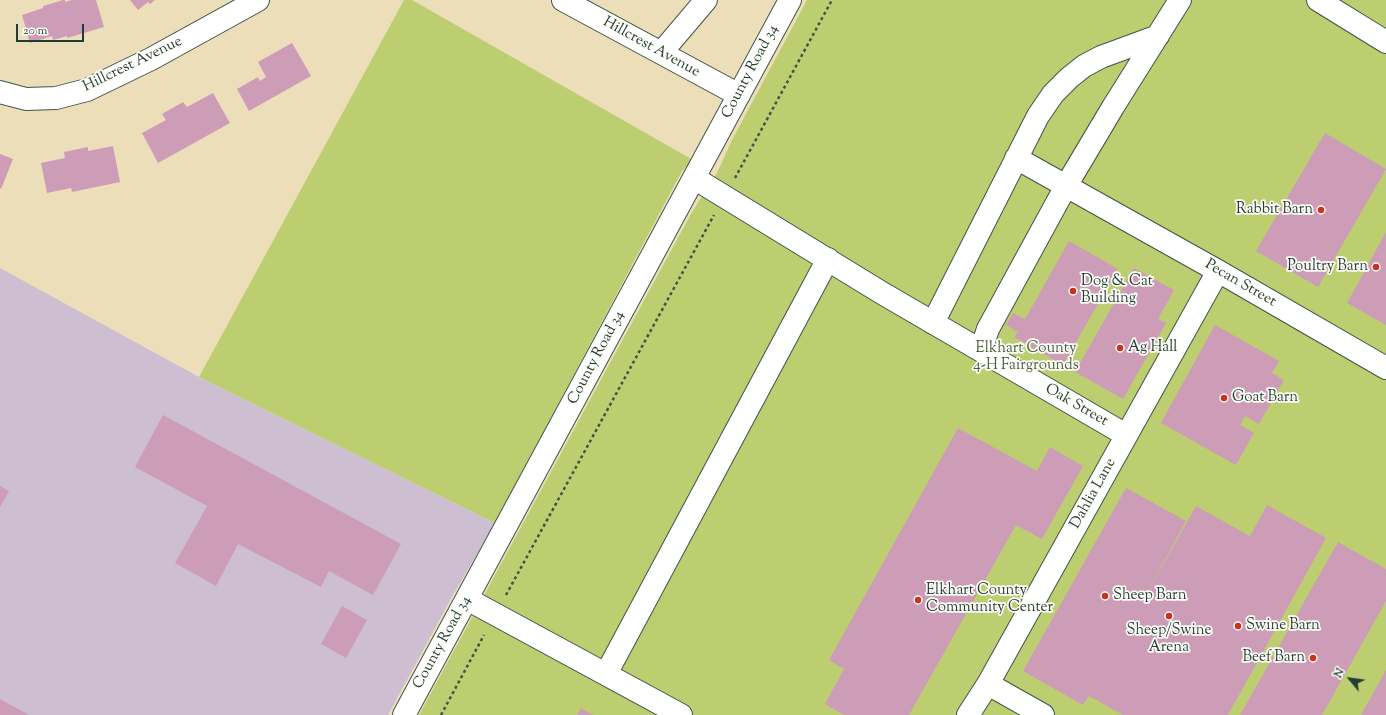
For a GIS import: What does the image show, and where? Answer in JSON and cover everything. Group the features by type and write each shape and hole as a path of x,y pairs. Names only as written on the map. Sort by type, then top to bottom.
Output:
{"street":[{"name":"Hillcrest Avenue","path":"0,92 26,99 56,98 87,90 151,59 258,0"},
{"name":"Hillcrest Avenue","path":"563,0 739,95"},
{"path":"661,53 706,0"},
{"name":"County Road 34","path":"404,715 790,0"},
{"path":"981,350 988,329 1066,186 1113,107 1180,0"},
{"path":"1318,0 1386,42"},
{"path":"934,323 1016,158 1038,116 1053,94 1084,66 1101,57 1158,36"},
{"name":"Pecan Street","path":"1016,158 1218,271 1386,368"},
{"name":"Oak Street","path":"694,178 934,323 1126,435"},
{"path":"606,674 828,259"},
{"name":"Dahlia Lane","path":"968,715 988,684 1218,271"},
{"path":"467,599 681,715"},
{"path":"988,684 1043,715"}],"path":[{"path":"441,715 832,0"}],"shaded area":[{"path":"0,268 199,377 495,523 453,595 388,715 0,715"}],"green space":[{"path":"404,0 412,0 693,160 682,171 495,523 199,377"},
{"name":"Elkhart County 4-H Fairgrounds","path":"807,0 1386,0 1386,715 419,715 692,212 717,173 732,140"}],"building":[{"path":"65,0 65,2 72,0 96,0 104,27 67,38 67,36 53,40 52,36 30,43 22,15 43,8 43,6"},
{"path":"130,0 155,0 150,4 148,2 138,10"},
{"path":"292,43 311,76 249,111 237,89 258,77 260,81 266,77 258,62"},
{"path":"213,93 230,123 158,163 142,133 166,120 162,114 183,102 187,107"},
{"name":"Rabbit Barn","path":"1325,133 1386,169 1318,287 1256,251"},
{"path":"113,146 120,182 72,192 71,188 47,193 41,163 65,158 64,152 88,147 88,151"},
{"path":"0,154 13,159 1,189 0,188"},
{"name":"Poultry Barn","path":"1386,232 1386,325 1347,303"},
{"name":"Dog & Cat Building","path":"1069,241 1118,269 1063,365 1014,337 1018,332 1006,325 1013,313 1025,319"},
{"name":"Ag Hall","path":"1134,268 1174,290 1158,319 1166,323 1123,399 1075,372"},
{"name":"Goat Barn","path":"1215,325 1279,361 1272,373 1284,380 1259,424 1245,416 1240,425 1254,433 1236,465 1161,423"},
{"path":"163,415 401,544 373,595 329,571 321,587 238,544 216,586 175,563 207,506 135,467"},
{"name":"Elkhart County Community Center","path":"958,428 1037,471 1050,447 1083,466 1042,539 1016,525 909,715 844,715 825,704 844,669 829,660"},
{"path":"0,486 9,491 0,507"},
{"path":"1126,488 1186,521 1142,602 1196,506 1250,536 1267,505 1326,538 1228,715 1123,715 1089,696 1083,705 1023,671"},
{"name":"Beef Barn","path":"1338,542 1386,569 1386,601 1322,715 1240,715"},
{"path":"342,606 367,620 346,658 321,644"},
{"path":"1386,670 1386,715 1361,715"},
{"path":"0,699 29,715 0,715"},
{"path":"581,708 593,715 577,715"}],"place":[{"name":"Rabbit Barn","path":"1321,210"},
{"name":"Poultry Barn","path":"1376,267"},
{"name":"Dog & Cat Building","path":"1073,291"},
{"name":"Ag Hall","path":"1120,348"},
{"name":"Goat Barn","path":"1224,398"},
{"name":"Sheep Barn","path":"1105,596"},
{"name":"Elkhart County Community Center","path":"918,600"},
{"name":"Sheep/Swine Arena","path":"1169,616"},
{"name":"Swine Barn","path":"1238,626"},
{"name":"Beef Barn","path":"1313,658"}]}
